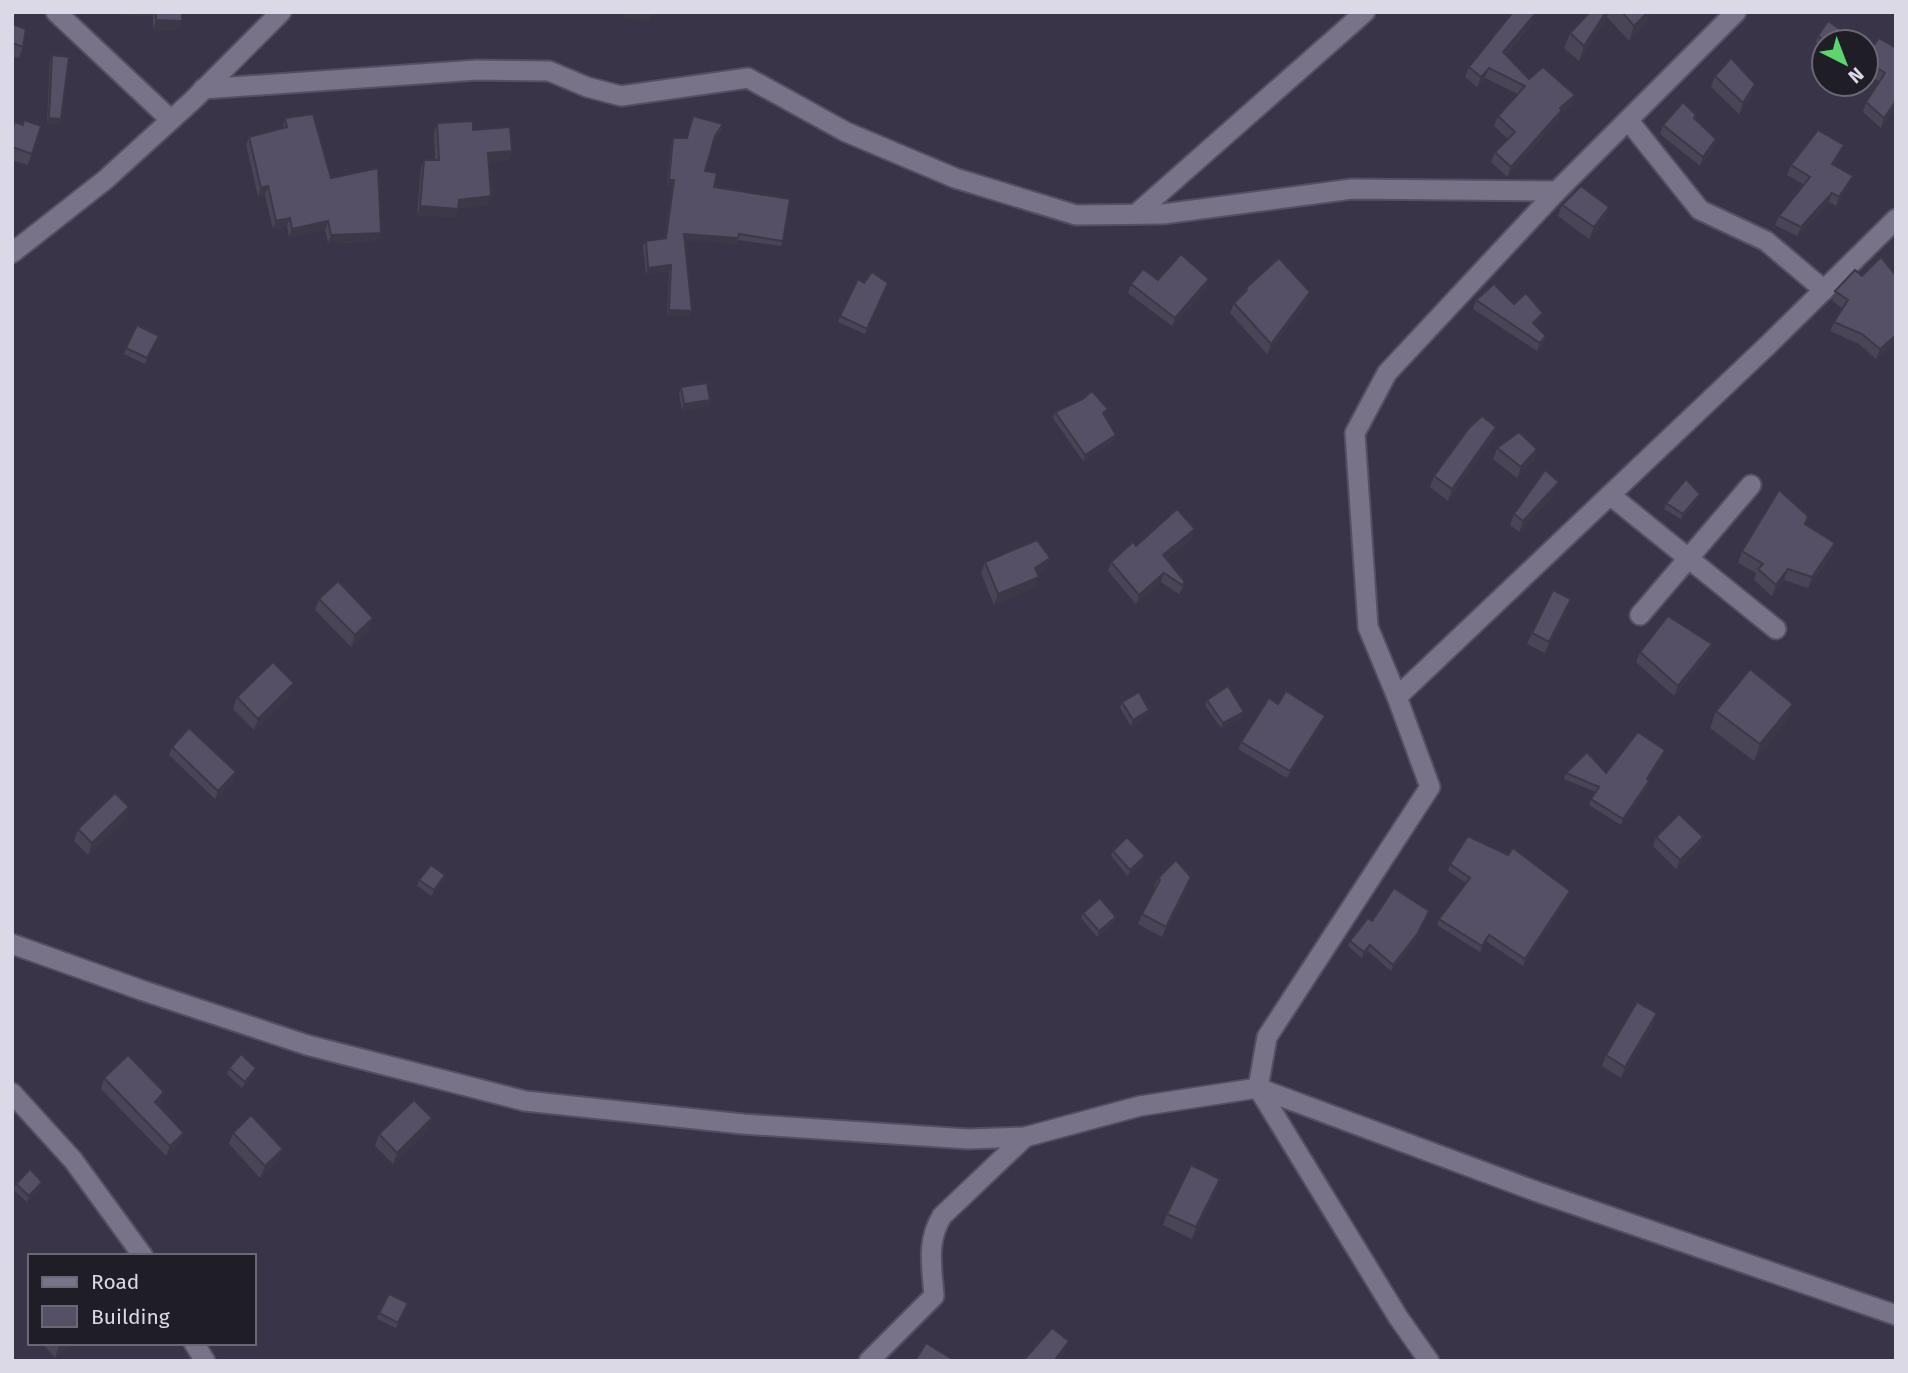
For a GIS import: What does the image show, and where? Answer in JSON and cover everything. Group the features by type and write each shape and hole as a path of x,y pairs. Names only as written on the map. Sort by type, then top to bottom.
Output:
{"street":[{"path":"56,12 171,120"},
{"path":"12,253 105,180 204,89 281,12"},
{"path":"1136,214 1365,12"},
{"path":"1429,1361 1398,1317 1258,1088 1267,1037 1430,788 1368,627 1355,433 1387,373 1557,191 1736,12"},
{"path":"204,89 477,70 549,71 587,87 621,96 748,78 846,132 955,178 1076,215 1163,214 1352,189 1557,191"},
{"path":"1628,120 1700,210 1766,241 1824,290"},
{"path":"1397,697 1896,219"},
{"path":"1640,615 1751,485"},
{"path":"1610,495 1776,629"},
{"path":"12,944 307,1045 525,1101 743,1124 968,1139 1025,1137 1140,1106 1258,1088 1538,1192 1896,1315"},
{"path":"12,1093 73,1160 141,1254"},
{"path":"869,1361 934,1296 929,1246 935,1226 942,1216 1025,1137"},
{"path":"195,1345 205,1361"}],"building":[{"path":"156,12 182,12 182,21 156,20"},
{"path":"1513,12 1535,14 1503,52 1529,79 1543,67 1575,95 1560,108 1562,110 1511,167 1495,152 1515,132 1498,116 1525,86 1489,68 1481,77 1469,67"},
{"path":"1590,12 1606,12 1584,46 1570,33"},
{"path":"1622,12 1648,12 1634,26"},
{"path":"1828,21 1838,28 1823,28"},
{"path":"12,24 26,29 23,47 12,43"},
{"path":"1880,39 1896,48 1896,101 1884,118 1866,102 1869,98 1880,98 1880,81 1885,73 1880,70"},
{"path":"52,55 69,57 61,119 49,118"},
{"path":"1731,58 1755,84 1743,103 1715,76"},
{"path":"1683,102 1696,115 1694,118 1716,139 1703,157 1663,125"},
{"path":"313,114 331,178 378,168 381,233 331,235 328,221 292,229 290,218 276,221 268,186 261,188 249,137 287,127 285,118"},
{"path":"693,116 723,124 715,136 705,171 717,173 714,187 790,199 783,241 739,234 738,238 684,234 692,311 669,310 671,265 648,268 646,241 666,238 674,180 669,180 673,138 687,138"},
{"path":"24,120 41,126 32,154 12,147 15,122 23,125"},
{"path":"473,121 473,130 510,127 512,151 488,153 491,196 459,200 458,209 420,206 424,160 439,160 437,123"},
{"path":"1818,130 1844,145 1832,164 1853,176 1839,197 1832,193 1801,227 1779,216 1810,177 1791,165"},
{"path":"1581,186 1609,207 1594,227 1562,205"},
{"path":"1181,254 1209,279 1175,318 1131,284 1143,269 1158,280"},
{"path":"1881,257 1896,276 1896,335 1880,349 1862,334 1834,322 1848,300 1835,291 1855,270 1862,276"},
{"path":"1279,258 1310,292 1271,344 1234,303 1246,288"},
{"path":"872,272 888,283 867,329 840,316 858,279 864,283"},
{"path":"1494,284 1514,304 1526,293 1543,313 1533,323 1546,336 1540,343 1476,300"},
{"path":"137,325 159,336 147,358 126,348"},
{"path":"707,383 710,400 684,404 681,387"},
{"path":"1092,391 1108,409 1103,413 1116,435 1085,455 1055,412 1083,399"},
{"path":"1482,416 1496,427 1452,489 1434,476 1469,428"},
{"path":"1519,432 1537,449 1521,467 1497,448"},
{"path":"1545,470 1559,482 1523,521 1514,514"},
{"path":"1686,479 1700,494 1683,514 1666,503"},
{"path":"1779,490 1808,516 1805,524 1835,543 1812,577 1788,569 1776,585 1758,569 1763,564 1742,551"},
{"path":"1177,509 1195,529 1163,555 1185,582 1182,585 1164,573 1139,595 1111,562 1133,542 1136,546"},
{"path":"1037,540 1050,558 1035,568 1039,577 998,594 985,562"},
{"path":"338,581 373,618 355,635 319,599"},
{"path":"1553,590 1571,599 1549,642 1532,633"},
{"path":"1668,616 1712,644 1678,686 1640,652"},
{"path":"273,662 294,683 258,719 237,697"},
{"path":"1750,669 1793,704 1760,744 1716,711"},
{"path":"1228,686 1244,712 1223,723 1207,700"},
{"path":"1286,691 1325,716 1290,771 1241,742 1269,698 1278,704"},
{"path":"1139,692 1149,710 1133,720 1122,702"},
{"path":"189,728 236,772 218,791 172,747"},
{"path":"1638,732 1665,750 1647,779 1649,781 1623,819 1591,799 1599,787 1566,773 1587,752 1606,773"},
{"path":"115,793 129,807 92,843 78,829"},
{"path":"1679,814 1703,837 1680,860 1656,837"},
{"path":"1468,836 1508,855 1513,848 1570,891 1525,959 1489,935 1482,946 1439,919 1470,878 1450,864"},
{"path":"1127,837 1145,856 1130,870 1113,851"},
{"path":"1176,860 1191,877 1166,927 1142,914 1160,880 1158,878"},
{"path":"431,865 445,875 434,890 419,880"},
{"path":"1394,888 1429,911 1418,933 1393,965 1370,945 1364,952 1350,941 1368,918 1372,921"},
{"path":"1100,898 1116,917 1099,931 1083,913"},
{"path":"1637,1002 1657,1013 1625,1067 1606,1055"},
{"path":"241,1054 256,1068 245,1082 229,1068"},
{"path":"128,1055 164,1092 155,1102 184,1133 170,1146 104,1078"},
{"path":"414,1100 432,1118 397,1153 379,1134"},
{"path":"251,1115 283,1149 265,1166 233,1133"},
{"path":"1191,1165 1220,1179 1196,1227 1167,1214"},
{"path":"30,1169 42,1182 29,1196 16,1184"},
{"path":"389,1294 408,1303 398,1323 379,1313"},
{"path":"1052,1328 1069,1341 1054,1361 1023,1361"},
{"path":"926,1343 952,1359 951,1361 915,1361"}]}
